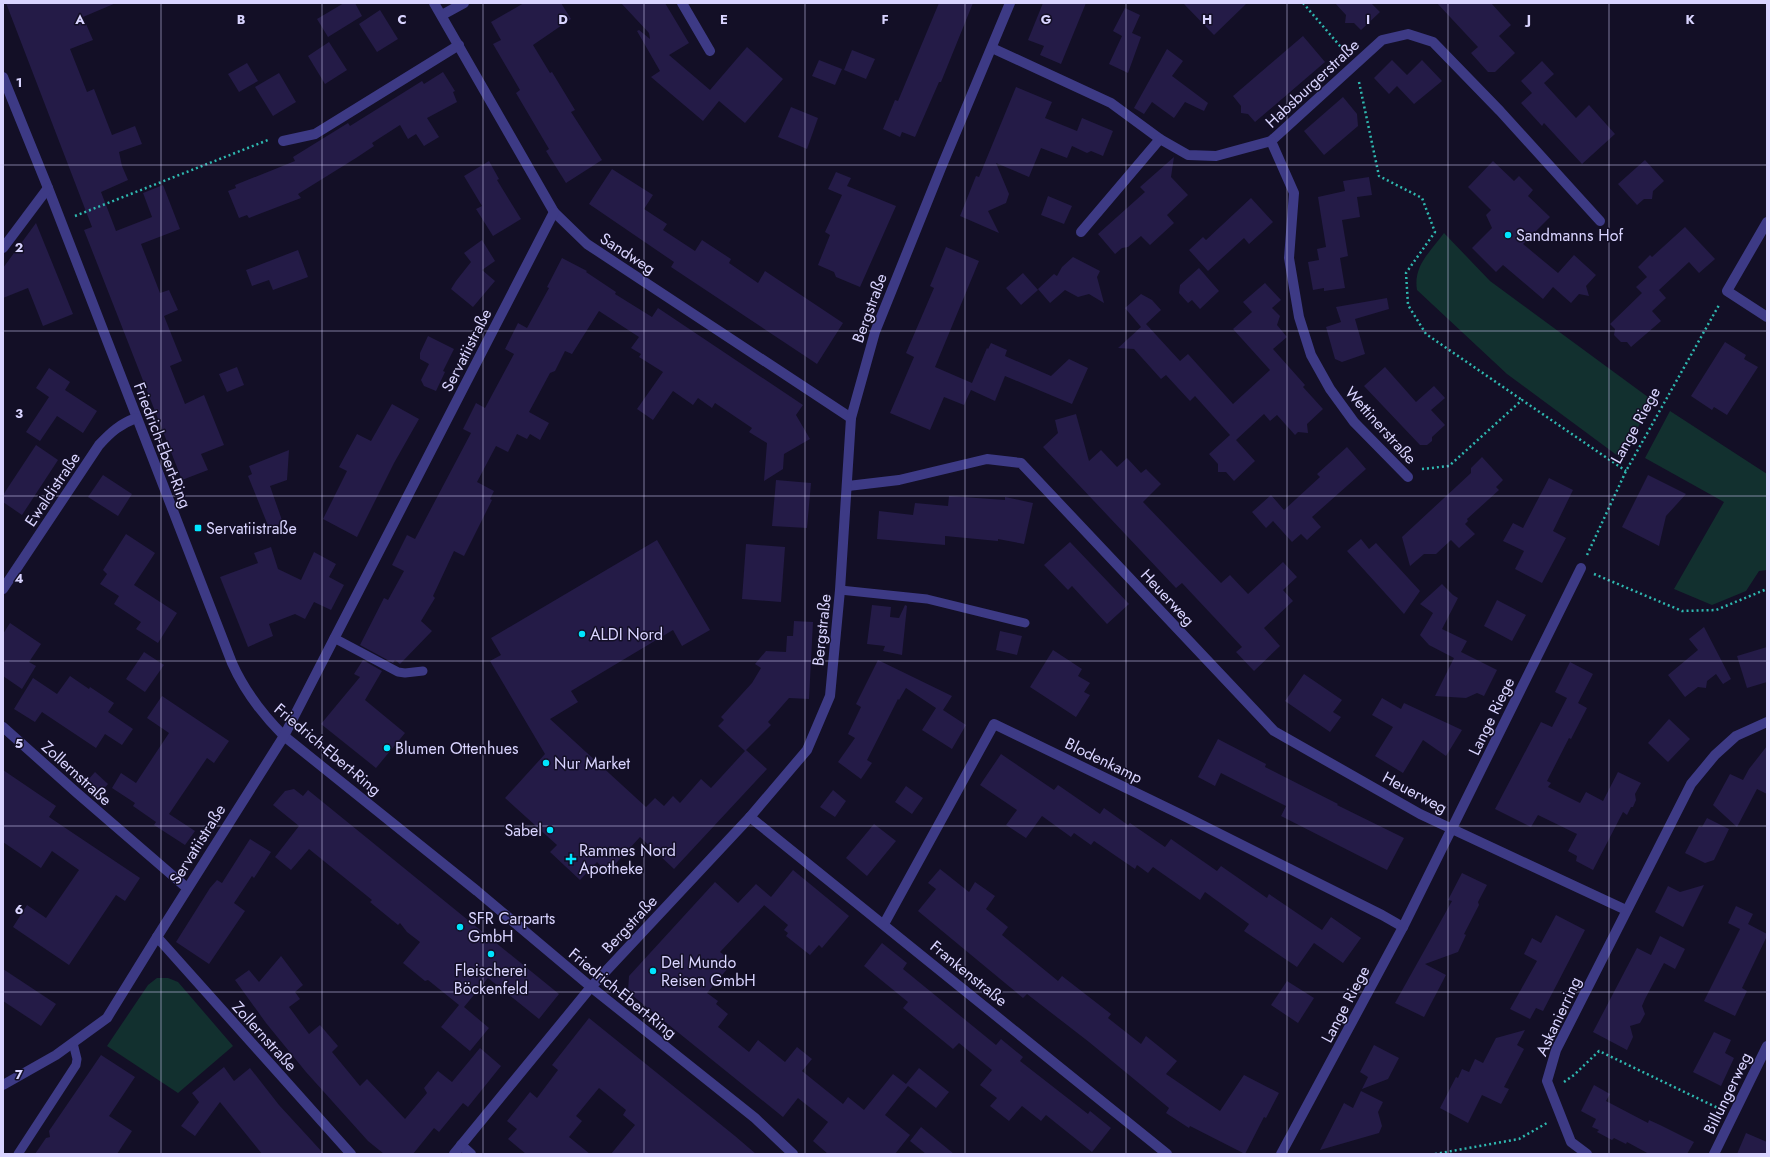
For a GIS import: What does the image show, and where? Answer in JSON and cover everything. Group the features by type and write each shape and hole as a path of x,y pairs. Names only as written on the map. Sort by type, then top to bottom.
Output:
{"street":[{"name":"Sandweg","path":"434,3 554,212 587,244 851,418"},
{"path":"442,16 464,3"},
{"path":"682,3 710,51"},
{"name":"Bergstraße","path":"454,1154 591,987 750,817 806,750 830,696 848,486 851,418 875,332 1010,3"},
{"name":"Habsburgerstraße","path":"992,48 1111,103 1160,139 1188,156 1216,156 1271,142 1355,63 1382,40 1408,34 1434,42 1500,111 1600,221"},
{"path":"283,142 315,134 459,45"},
{"name":"Friedrich-Ebert-Ring","path":"3,77 48,188 136,418 240,681 256,706 284,736 477,891 591,987 755,1118 793,1154"},
{"path":"1081,232 1160,139"},
{"name":"Wettinerstraße","path":"1271,142 1294,193 1289,258 1299,317 1311,355 1330,390 1354,422 1406,474"},
{"path":"3,248 48,188"},
{"name":"Servatiistraße","path":"3,1085 31,1070 72,1044 107,1018 187,888 284,736 554,212"},
{"path":"1767,222 1727,291 1767,317"},
{"name":"Ewaldistraße","path":"3,589 100,445 112,430 124,422 136,418"},
{"name":"Heuerweg","path":"848,486 899,480 987,459 1021,463 1274,732 1420,814 1453,829"},
{"name":"Lange Riege","path":"1281,1154 1403,928 1581,568"},
{"name":"Askanierring","path":"1587,1154 1571,1142 1547,1081 1556,1050 1691,784 1715,755 1736,736 1767,722"},
{"name":"Blodenkamp","path":"884,924 994,724 1186,817 1382,915 1403,928"},
{"name":"Zollernstraße","path":"3,727 187,888"},
{"name":"Frankenstraße","path":"750,817 1167,1154"},
{"path":"1453,829 1626,910"},
{"name":"Zollernstraße","path":"157,937 351,1154"},
{"name":"Billungerweg","path":"1714,1154 1767,1046"},
{"path":"462,1145 472,1154"}],"lane":[{"path":"840,590 927,599 1025,622"},
{"path":"334,638 398,672 405,673 423,671"},
{"path":"18,1154 76,1065 77,1059 72,1044"}],"path":[{"path":"1303,3 1355,63 1379,176 1422,198 1435,232 1406,273 1408,305 1426,334 1626,471"},
{"path":"60,222 267,140 283,142"},
{"name":"Lange Riege","path":"1581,568 1626,471 1727,291"},
{"path":"1406,474 1449,466 1522,400"},
{"path":"1581,568 1682,611 1716,610 1767,588"},
{"path":"1550,1091 1574,1075 1599,1051 1733,1116"},
{"path":"1435,1154 1519,1139 1560,1115"}],"green space":[{"path":"1444,233 1490,281 1652,400 1622,459 1507,374 1417,290 1416,281 1420,266"},
{"path":"1670,411 1767,474 1767,570 1759,571 1746,591 1712,605 1674,589 1724,502 1645,458"},
{"path":"157,978 168,978 178,982 233,1046 178,1093 107,1046 148,985"}],"building":[{"path":"6,3 116,3 83,17 93,40 70,49 87,92 94,89 112,135 135,126 142,144 119,152 122,166 128,180 101,192 116,231 152,217 143,193 163,185 180,229 141,244 160,293 169,290 178,310 164,316 182,361 170,366 185,404 204,395 224,445 201,454 208,470 182,480 84,230 92,227"},
{"path":"344,3 355,3 362,16 328,37 317,19"},
{"path":"524,3 561,3 571,19 533,45 550,73 552,72 575,110 571,112 602,160 566,183 546,151 549,149 516,93 520,90 493,44 501,40 491,22"},
{"path":"621,3 665,3 689,43 669,55 710,90 747,47 783,79 745,123 719,101 703,121 651,77 660,71 637,31 639,30 650,39 649,33"},
{"path":"939,3 973,3 941,82 939,82 915,137 902,132 900,137 883,129 895,100 898,101"},
{"path":"1043,3 1086,3 1061,64 1040,55 1044,46 1028,40"},
{"path":"1183,3 1247,3 1214,35"},
{"path":"1335,3 1371,3 1380,12 1361,30 1354,23 1345,23 1346,15"},
{"path":"1437,3 1491,3 1511,25 1499,36 1515,53 1495,72 1488,72 1471,53 1478,47"},
{"path":"1125,8 1140,15 1132,33 1141,37 1128,73 1109,64 1122,36 1113,31"},
{"path":"380,10 398,39 377,52 359,24"},
{"path":"1303,36 1325,62 1255,122 1248,114 1241,113 1241,106 1233,96"},
{"path":"329,42 347,70 325,84 308,56"},
{"path":"1167,49 1183,61 1172,76 1208,103 1204,111 1185,102 1174,118 1152,102 1144,114 1134,108"},
{"path":"852,50 875,59 866,79 844,70"},
{"path":"819,60 842,69 835,85 812,76"},
{"path":"1392,60 1407,75 1422,60 1442,81 1414,104 1397,86 1389,94 1374,78"},
{"path":"1542,61 1554,74 1544,83 1576,118 1589,105 1615,134 1582,164 1544,123 1542,126 1521,103 1532,93 1521,81"},
{"path":"247,63 258,81 239,92 228,74"},
{"path":"443,72 455,91 453,92 457,102 427,118 439,137 424,146 416,134 408,139 400,125 372,143 374,146 298,194 301,198 249,218 247,215 239,218 228,191 236,188 235,185 295,161 293,157 348,123 350,126 422,81 424,84"},
{"path":"279,73 296,102 273,116 255,87"},
{"path":"1016,87 1052,102 1045,118 1077,131 1082,118 1113,131 1103,156 1091,151 1087,153 1072,146 1067,158 1041,148 1029,177 996,163 1009,194 1006,203 988,211 999,233 960,216 976,176 979,177"},
{"path":"1343,97 1357,114 1358,126 1324,155 1304,131"},
{"path":"791,107 818,118 807,149 778,137"},
{"path":"1174,157 1171,177 1188,195 1167,215 1174,223 1150,245 1141,236 1128,247 1122,248 1115,254 1098,234 1145,192 1140,187"},
{"path":"1645,160 1664,181 1653,191 1652,199 1644,199 1637,205 1618,184"},
{"path":"489,161 499,179 497,180 521,219 493,236 476,209 482,206 464,176"},
{"path":"1493,161 1514,181 1519,176 1533,190 1528,196 1550,217 1523,244 1558,273 1574,255 1596,275 1586,286 1589,296 1579,294 1571,303 1553,287 1543,299 1503,265 1496,272 1472,248 1492,228 1486,215 1491,210 1468,187"},
{"path":"612,169 653,195 644,209 667,224 663,230 695,251 702,240 731,259 729,263 758,283 765,271 843,323 817,364 671,267 674,262 589,204"},
{"path":"836,172 851,178 847,186 896,206 860,287 836,277 834,272 818,265 830,235 825,232 842,195 828,189"},
{"path":"1369,177 1372,195 1357,197 1360,217 1342,220 1348,256 1340,258 1345,288 1324,291 1324,288 1313,290 1308,262 1319,260 1317,249 1326,247 1318,197 1345,191 1343,181"},
{"path":"1048,196 1072,206 1064,224 1041,215"},
{"path":"1251,198 1273,222 1249,244 1244,238 1208,271 1189,250 1203,237 1206,240"},
{"path":"36,223 73,314 43,326 28,288 3,298 3,268"},
{"path":"1685,227 1715,259 1699,273 1689,262 1659,290 1666,298 1652,311 1661,321 1631,347 1627,342 1621,342 1614,335 1615,329 1610,324 1642,293 1636,287 1647,277 1638,267 1650,255 1652,257"},
{"path":"482,240 495,261 482,270 495,281 473,307 451,289 471,262 464,253"},
{"path":"946,247 979,261 935,367 972,383 987,348 988,349 991,343 1007,350 1005,356 1051,376 1069,359 1088,368 1072,404 1005,376 995,401 971,390 964,405 944,397 930,430 890,413 914,357 906,353 934,288 930,286"},
{"path":"298,250 308,277 273,290 269,280 252,286 246,270"},
{"path":"1073,257 1100,271 1097,277 1104,303 1089,294 1078,297 1065,290 1050,303 1038,289 1054,274 1057,276 1062,267"},
{"path":"562,258 587,271 586,272 616,292 615,294 652,317 658,308 803,405 796,415 810,439 784,454 783,469 764,481 767,443 749,432 752,428 715,403 712,408 698,398 693,405 673,391 653,420 637,409 663,372 639,357 641,354 631,348 639,337 599,311 572,354 565,351 555,371 550,373 529,412 549,423 540,440 530,434 527,439 517,434 508,452 496,446 477,482 494,491 490,499 492,500 464,556 454,551 433,596 435,598 421,621 432,631 400,664 395,660 393,663 360,645 384,598 388,600 404,571 392,565 407,535 415,539 471,433 463,429 476,403 485,408 514,354 505,349 518,323 527,328 549,288 547,287"},
{"path":"1199,268 1219,291 1200,309 1192,300 1188,303 1179,293 1180,285"},
{"path":"1023,273 1038,290 1021,305 1006,288"},
{"path":"1265,283 1281,300 1272,308 1280,316 1277,325 1287,337 1273,349 1305,385 1303,387 1323,409 1307,424 1308,433 1298,432 1295,435 1277,415 1270,421 1264,414 1236,440 1255,461 1234,481 1226,472 1218,472 1218,464 1209,454 1230,435 1195,396 1190,401 1166,375 1161,379 1134,349 1118,348 1141,327 1125,308 1141,294 1152,300 1161,310 1146,324 1180,361 1188,354 1233,404 1270,370 1233,329 1252,312 1243,302"},
{"path":"1387,298 1389,309 1355,319 1365,354 1342,362 1335,359 1326,327 1341,322 1336,307"},
{"path":"428,336 454,349 443,371 445,372 436,391 424,386 421,380 429,364 420,359 420,353"},
{"path":"1725,342 1746,355 1744,359 1758,367 1727,415 1714,407 1712,410 1691,396"},
{"path":"237,367 244,385 227,392 219,374"},
{"path":"1385,367 1416,402 1434,386 1445,398 1431,410 1445,425 1432,437 1432,441 1427,445 1420,445 1364,386"},
{"path":"49,368 70,382 65,390 97,411 83,433 57,416 40,441 26,432 49,397 36,388"},
{"path":"392,404 419,419 394,463 357,537 323,519 347,471 339,467 357,434 371,441"},
{"path":"1076,414 1089,461 1101,450 1117,467 1127,458 1141,473 1146,469 1161,484 1143,502 1221,583 1230,575 1248,594 1283,562 1297,577 1283,590 1293,601 1264,628 1280,646 1254,671 1236,652 1242,647 1182,583 1176,588 1043,447 1058,433 1055,420"},
{"path":"36,445 58,460 22,515 3,502 3,495"},
{"path":"1347,447 1366,469 1312,517 1321,527 1307,540 1301,534 1292,542 1273,521 1266,528 1252,512 1271,495 1284,510 1320,477 1317,474"},
{"path":"289,450 287,480 270,486 283,523 269,528 248,476 252,474 249,466"},
{"path":"1482,457 1503,480 1496,487 1499,490 1467,519 1468,521 1465,524 1475,534 1459,548 1451,540 1436,554 1424,554 1410,566 1402,537 1471,473 1471,468"},
{"path":"103,475 132,494 118,516 88,497"},
{"path":"1648,475 1686,494 1666,516 1659,546 1622,527"},
{"path":"1549,478 1573,490 1553,531 1566,538 1542,583 1515,569 1524,551 1503,541 1513,523 1523,528"},
{"path":"776,480 811,483 807,528 772,526"},
{"path":"949,496 1005,500 1005,497 1033,503 1024,544 998,539 998,541 945,536 945,545 877,539 879,511 913,515 915,503 948,506"},
{"path":"126,534 155,553 134,585 177,613 158,643 136,629 141,622 114,604 119,596 100,584 107,574 103,570"},
{"path":"1361,539 1369,549 1376,543 1420,591 1404,614 1347,551"},
{"path":"657,540 710,630 682,646 673,630 571,691 578,702 550,719 646,807 655,798 664,806 673,796 680,803 701,779 711,788 745,751 718,726 724,720 721,717 752,683 761,668 755,664 766,651 786,652 787,636 793,636 794,621 813,622 809,699 789,698 768,722 771,725 746,750 767,769 674,869 640,837 607,873 597,862 580,880 550,852 557,845 505,798 545,754 490,661 501,655 491,638"},
{"path":"1070,542 1129,604 1107,624 1072,586 1068,590 1044,565"},
{"path":"746,544 785,547 781,602 742,599"},
{"path":"271,547 278,569 301,580 314,552 336,564 329,577 344,585 331,610 314,602 305,619 295,614 269,624 273,636 248,647 220,577 258,563 254,553"},
{"path":"1442,584 1458,598 1442,629 1467,641 1461,652 1497,670 1484,696 1477,693 1466,698 1435,696 1454,658 1429,645 1420,635 1433,613 1420,604"},
{"path":"1497,600 1526,615 1512,641 1484,626"},
{"path":"872,605 891,607 890,617 899,618 905,605 907,606 902,655 883,651 885,646 867,644"},
{"path":"10,623 41,644 29,662 36,666 22,689 3,676 3,634"},
{"path":"1704,627 1731,679 1723,684 1716,674 1707,681 1706,688 1698,687 1685,697 1668,675 1698,650 1689,639"},
{"path":"1000,631 1022,636 1017,655 996,650"},
{"path":"1767,647 1767,682 1747,688 1737,656"},
{"path":"1053,650 1082,669 1078,676 1090,683 1084,692 1090,695 1076,717 1030,687"},
{"path":"144,652 164,665 145,692 126,679"},
{"path":"363,660 382,671 365,700 405,733 376,768 321,724 360,677 354,674"},
{"path":"878,660 952,696 943,710 966,725 952,749 922,730 936,708 906,688 899,700 898,699 867,760 872,763 861,779 838,762 855,738 848,734 861,707 856,704"},
{"path":"1570,662 1593,674 1578,703 1587,708 1571,739 1569,738 1547,781 1551,783 1548,787 1580,803 1586,792 1603,801 1618,772 1641,783 1635,794 1636,800 1633,807 1631,807 1627,815 1623,812 1593,870 1576,861 1577,856 1568,851 1577,834 1538,815 1531,827 1495,809 1541,722 1552,727 1567,698 1555,692"},
{"path":"1304,674 1342,700 1333,712 1341,717 1330,732 1285,701"},
{"path":"70,676 114,703 108,712 133,729 122,745 105,734 96,748 42,712 35,722 14,709 33,678 57,694"},
{"path":"162,696 229,741 214,763 207,758 169,814 195,831 185,845 154,825 156,822 133,806 135,803 112,788 121,773 136,783 169,733 147,718"},
{"path":"1382,698 1401,709 1404,703 1462,730 1446,756 1423,740 1403,773 1375,756 1393,727 1372,715"},
{"path":"1669,719 1690,739 1668,762 1648,743"},
{"path":"1218,739 1266,764 1265,767 1404,838 1387,870 1281,816 1286,806 1221,773 1215,786 1198,777"},
{"path":"1767,746 1767,794 1757,789 1737,827 1713,805 1730,774 1743,780 1749,769"},
{"path":"1001,754 1054,790 1058,785 1100,814 1104,808 1128,825 1130,823 1165,847 1171,839 1217,871 1221,866 1267,898 1269,894 1322,930 1331,917 1361,938 1343,963 1314,943 1297,967 1244,931 1249,924 1205,892 1200,900 1153,867 1148,873 1137,865 1135,869 1094,841 1091,845 1074,833 1071,837 1042,816 1026,838 1006,825 1017,810 980,785"},
{"path":"3,770 56,806 49,817 140,878 125,901 116,895 69,965 13,927 27,905 46,918 79,870 52,851 41,868 3,842"},
{"path":"95,772 108,784 96,798 86,789 86,782"},
{"path":"906,786 923,798 912,814 895,802"},
{"path":"294,789 303,796 308,790 559,994 539,1019 488,978 464,1007 489,1028 470,1051 441,1027 459,1005 428,980 425,981 403,963 420,942 407,932 400,923 398,925 370,902 372,900 309,849 291,870 275,857 299,826 273,805 285,791"},
{"path":"833,790 846,801 835,817 820,807"},
{"path":"1707,818 1729,829 1714,860 1705,863 1685,853 1699,826 1702,827"},
{"path":"874,824 896,841 867,876 846,858"},
{"path":"250,839 271,852 254,878 252,876 234,903 245,911 209,964 176,942 210,888 217,880 222,883"},
{"path":"940,869 969,892 975,882 995,896 986,909 1008,927 1002,935 1058,981 1062,976 1111,1014 1108,1018 1141,1044 1146,1036 1177,1061 1166,1074 1220,1111 1244,1075 1279,1093 1266,1118 1264,1117 1245,1154 1190,1126 1189,1128 1166,1113 1169,1108 1089,1042 1027,994 1023,998 918,911 936,889 928,883"},
{"path":"793,870 849,916 822,948 819,945 810,955 786,936 788,933 784,930 788,925 764,905 720,952 733,962 707,993 718,1001 716,1004 728,1014 718,1027 749,1052 758,1040 785,1062 797,1047 812,1059 802,1071 843,1104 848,1097 864,1110 893,1074 906,1084 919,1068 949,1092 936,1108 908,1086 885,1115 910,1135 895,1154 828,1154 813,1141 828,1122 798,1098 783,1117 628,992 629,976 715,882 738,903 756,884 771,897"},
{"path":"1462,873 1487,885 1478,902 1479,905 1464,934 1466,935 1458,952 1425,964 1446,975 1424,1017 1395,1003 1452,901 1448,900"},
{"path":"1704,885 1683,927 1655,912 1668,886 1680,892"},
{"path":"1736,906 1753,914 1748,924 1767,934 1767,936 1742,988 1747,991 1735,1016 1704,1001 1740,929 1728,923"},
{"path":"1556,915 1585,930 1543,1011 1536,1008 1530,1019 1510,1009 1537,961 1524,954 1532,938 1541,943"},
{"path":"1660,936 1685,949 1675,969 1664,963 1642,1006 1645,1014 1640,1023 1630,1026 1633,1037 1627,1050 1593,1032 1637,948 1651,955"},
{"path":"882,943 907,963 903,969 996,1045 1001,1039 1023,1057 1020,1061 1088,1114 1090,1111 1111,1128 1092,1152 1046,1115 1041,1121 1022,1106 1009,1121 990,1106 997,1098 980,1085 992,1070 959,1043 953,1049 903,1008 908,1002 864,966"},
{"path":"281,956 303,985 295,992 300,999 289,1007 309,1034 320,1025 338,1046 332,1052 360,1086 367,1079 405,1119 427,1093 424,1088 438,1071 452,1082 480,1048 501,1066 468,1107 463,1103 439,1132 434,1128 413,1154 384,1154 368,1141 306,1072 266,1023 235,980 249,970 259,982"},
{"path":"3,969 56,1004 41,1026 3,1001"},
{"path":"1287,981 1314,998 1298,1023 1271,1005"},
{"path":"589,1018 756,1154 611,1154 635,1125 623,1115 626,1110 599,1088 576,1116 582,1121 569,1137 590,1154 526,1154 508,1139 517,1129 507,1121 530,1092 537,1098 558,1070 552,1065"},
{"path":"1525,1030 1517,1045 1524,1049 1504,1087 1509,1089 1501,1104 1482,1095 1468,1123 1440,1108 1456,1077 1458,1078 1462,1069 1469,1072 1475,1059 1483,1063 1496,1038"},
{"path":"1714,1032 1731,1040 1725,1053 1734,1058 1721,1086 1693,1072"},
{"path":"1374,1045 1399,1058 1388,1079 1362,1089 1368,1077 1360,1072"},
{"path":"101,1055 135,1077 109,1116 132,1131 117,1154 35,1154 46,1138 50,1137 49,1131"},
{"path":"224,1067 234,1081 250,1068 279,1105 324,1154 262,1154 220,1102 195,1136 181,1126 199,1102 192,1093"},
{"path":"1594,1085 1610,1094 1606,1101 1648,1123 1649,1120 1694,1142 1687,1154 1649,1154 1627,1142 1626,1144 1614,1138 1612,1140 1597,1132 1599,1130 1592,1127 1596,1119 1581,1111"},
{"path":"1361,1091 1383,1102 1378,1112 1382,1126 1379,1133 1320,1150 1344,1103 1353,1108"},
{"path":"921,1127 954,1154 926,1154 910,1141"},
{"path":"1746,1133 1767,1142 1767,1154 1737,1154"}],"place":[{"name":"Sandmanns Hof","path":"1508,235"},
{"name":"Servatiistraße","path":"198,528"},
{"name":"ALDI Nord","path":"582,634"},
{"name":"Blumen Ottenhues","path":"387,748"},
{"name":"Nur Market","path":"546,763"},
{"name":"Sabel","path":"550,830"},
{"name":"Rammes Nord Apotheke","path":"571,859"},
{"name":"SFR Carparts GmbH","path":"460,927"},
{"name":"Fleischerei Böckenfeld","path":"491,954"},
{"name":"Del Mundo Reisen GmbH","path":"653,971"}]}
